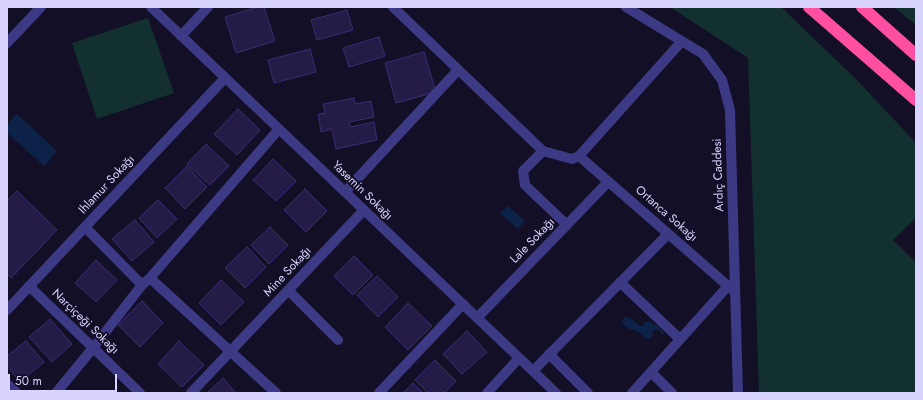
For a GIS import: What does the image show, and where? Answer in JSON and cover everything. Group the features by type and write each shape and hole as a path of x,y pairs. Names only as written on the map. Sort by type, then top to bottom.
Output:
{"highway":[{"path":"809,7 916,100"},
{"path":"862,7 916,55"}],"street":[{"path":"7,43 41,7"},
{"name":"Yasemin Sokağı","path":"151,7 556,393"},
{"path":"181,36 208,7"},
{"path":"393,7 543,151 572,159 579,156 682,41"},
{"name":"Ardıç Caddesi","path":"626,7 704,54 722,80 730,110 732,289 738,393"},
{"path":"345,192 458,70"},
{"name":"Ihlamur Sokağı","path":"7,310 225,78"},
{"path":"56,393 146,281 279,129"},
{"path":"543,151 524,171 525,185 567,225"},
{"name":"Ortanca Sokağı","path":"579,156 732,289"},
{"name":"Lale Sokağı","path":"477,318 608,182"},
{"name":"Mine Sokağı","path":"231,351 364,210"},
{"path":"85,227 146,281 231,351 276,393"},
{"path":"533,371 668,234"},
{"path":"620,282 680,339"},
{"name":"Narçiçeği Sokağı","path":"29,286 140,393"},
{"path":"632,393 680,339 732,289"},
{"path":"288,290 338,340"},
{"path":"379,393 463,304"},
{"path":"191,393 231,351"},
{"path":"549,354 588,393"},
{"path":"487,393 520,358"},
{"path":"651,372 672,393"},
{"path":"7,384 17,393"}],"green space":[{"path":"670,7 781,7 856,79 916,143 916,218 893,240 916,262 916,393 759,393 748,58"},
{"path":"894,7 916,7 916,25"},
{"path":"148,18 174,93 97,119 72,43"}],"water":[{"path":"17,114 57,151 44,166 7,133 7,125"},
{"path":"508,206 525,221 518,229 500,213"},
{"path":"624,317 630,318 640,326 643,326 645,322 650,322 658,326 664,333 662,334 659,330 653,330 652,337 647,339 635,330 629,329 622,323"}],"building":[{"path":"258,7 264,7 275,41 236,53 225,17"},
{"path":"347,10 353,30 317,40 311,20"},
{"path":"379,37 385,56 349,67 343,48"},
{"path":"310,49 316,72 274,83 268,60"},
{"path":"424,52 436,92 396,103 385,63"},
{"path":"354,98 355,104 371,101 374,117 349,122 350,127 374,122 377,140 336,149 332,129 321,132 318,114 325,113 323,104"},
{"path":"238,109 260,130 237,155 214,134"},
{"path":"206,144 229,166 210,185 187,164"},
{"path":"273,159 296,181 276,201 253,180"},
{"path":"187,166 207,187 185,209 165,188"},
{"path":"305,189 327,211 306,232 284,210"},
{"path":"17,191 57,230 11,278 7,274 7,234 10,232 7,229 7,201"},
{"path":"158,200 177,219 157,238 139,218"},
{"path":"135,220 154,242 132,261 112,239"},
{"path":"270,227 288,245 269,264 251,245"},
{"path":"247,247 266,267 245,288 225,268"},
{"path":"354,256 373,275 353,295 334,276"},
{"path":"96,260 117,280 96,302 75,283"},
{"path":"377,276 398,297 378,317 357,295"},
{"path":"221,280 244,302 221,325 199,303"},
{"path":"142,301 163,323 140,347 118,325"},
{"path":"408,303 432,326 408,350 385,327"},
{"path":"50,319 72,344 52,362 29,337"},
{"path":"467,331 487,352 462,374 443,354"},
{"path":"26,341 44,362 20,382 7,366 7,356"},
{"path":"179,341 204,365 182,387 158,364"},
{"path":"435,360 456,381 444,393 428,393 415,380"},
{"path":"223,378 236,393 207,393"},
{"path":"413,383 423,393 403,393"}]}
